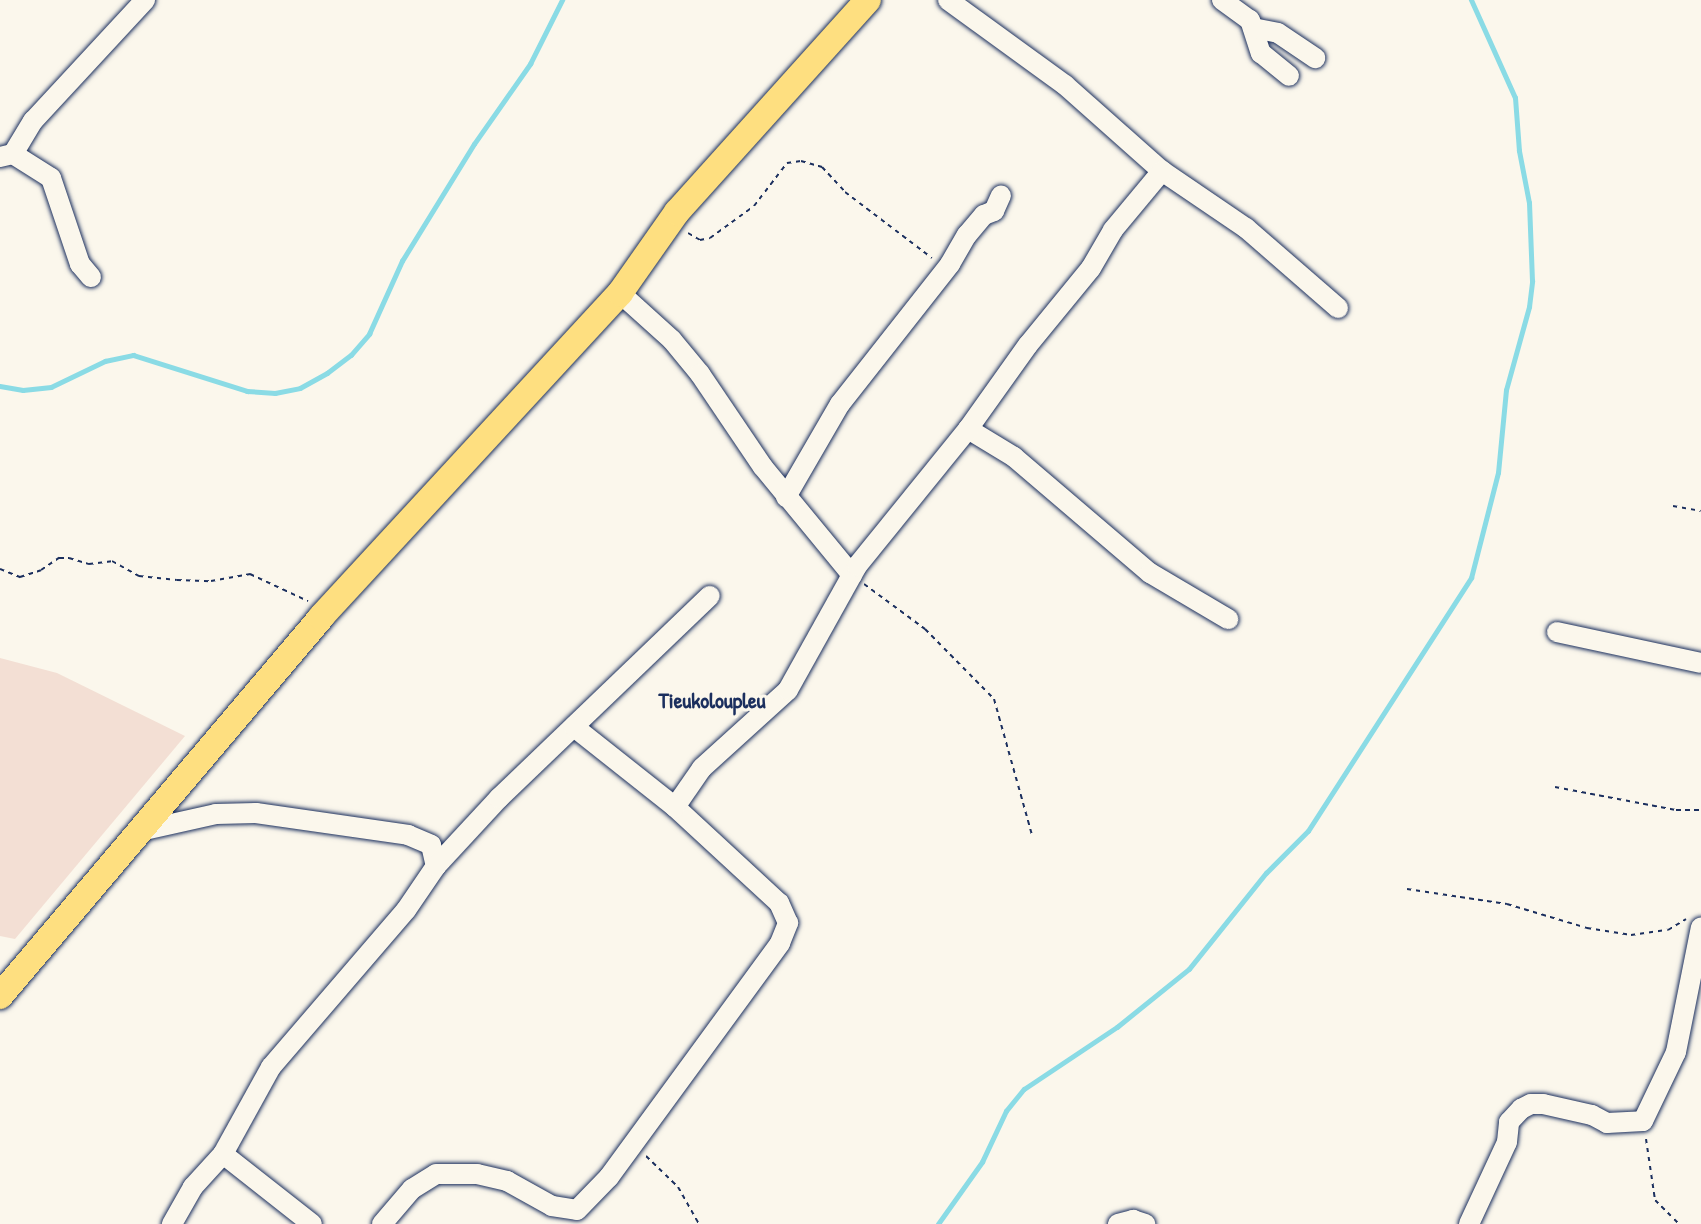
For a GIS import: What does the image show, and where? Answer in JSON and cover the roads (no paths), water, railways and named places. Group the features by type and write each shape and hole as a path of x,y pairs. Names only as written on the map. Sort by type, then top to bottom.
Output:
{"main road":[{"path":"0,996 9,973 140,831 321,617 620,293 676,212 868,0"}],"street":[{"path":"91,277 80,264 51,178 7,155 33,121 145,0"},
{"path":"948,0 1065,85 1162,171 1246,228 1338,308"},
{"path":"1222,0 1250,20 1261,53 1289,76"},
{"path":"1253,28 1278,33 1315,58"},
{"path":"675,807 702,768 788,690 852,575 887,526 968,429 1028,345 1091,268 1113,230 1162,171"},
{"path":"786,497 840,404 950,264 967,235 984,215 994,211 1001,195"},
{"path":"620,293 672,340 700,374 786,497 852,575"},
{"path":"968,429 1014,458 1150,573 1228,619"},
{"path":"172,1224 193,1187 223,1154 271,1067 406,910 436,866 499,798 710,596"},
{"path":"1557,632 1701,663"},
{"path":"382,1224 412,1189 436,1174 477,1174 507,1181 552,1206 577,1210 609,1177 732,1013 780,943 788,923 778,903 675,807 574,727"},
{"path":"140,831 216,814 256,813 408,835 431,845 436,866"},
{"path":"1469,1224 1507,1142 1509,1122 1521,1109 1531,1104 1543,1104 1592,1115 1606,1123 1643,1121 1676,1052 1697,921"},
{"path":"223,1154 312,1224"},
{"path":"1118,1224 1133,1220 1145,1224"}],"waterway":[{"path":"0,386 23,390 51,387 105,361 133,355 247,391 275,393 300,388 327,373 351,355 369,334 402,261 474,144 530,64 562,0"},
{"path":"938,1224 982,1162 1006,1111 1024,1089 1117,1027 1189,969 1266,873 1308,831 1471,578 1498,473 1506,390 1529,307 1532,281 1529,203 1519,151 1515,98 1471,0"}],"district":[{"name":"Tieukoloupleu","path":"712,701"}]}
